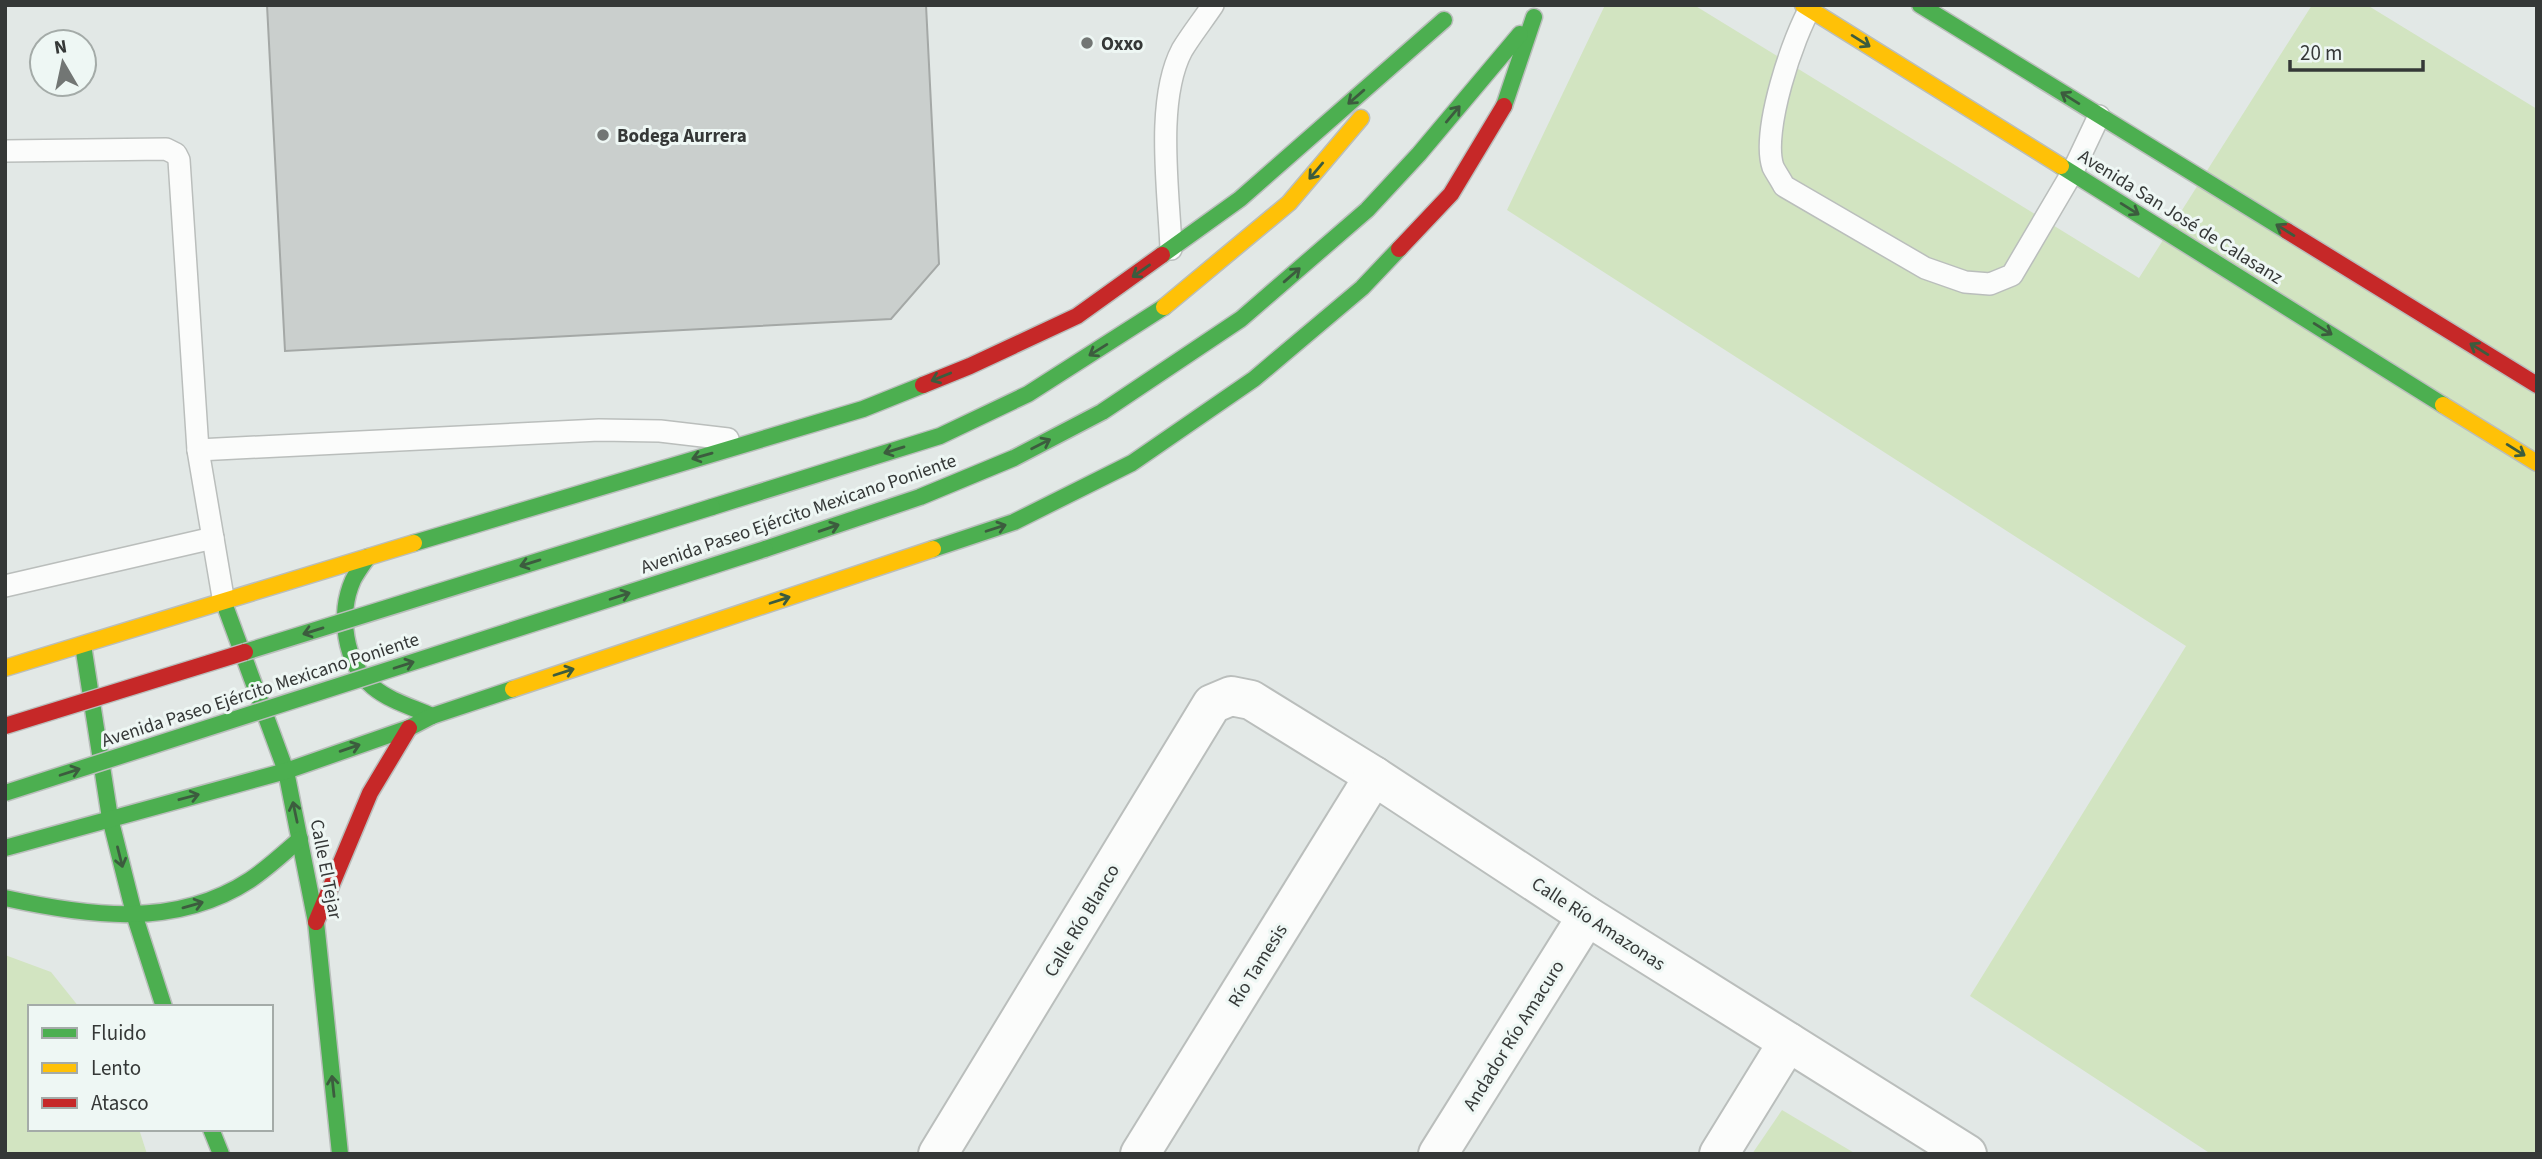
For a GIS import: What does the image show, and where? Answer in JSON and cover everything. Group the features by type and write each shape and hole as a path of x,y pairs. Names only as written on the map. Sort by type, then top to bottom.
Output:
{"main road":[{"name":"Avenida Paseo Ejército Mexicano Poniente","path":"5,726 940,436 1028,394 1156,314 1289,204 1454,5"},
{"path":"1920,5 2537,385"},
{"name":"Avenida San José de Calasanz","path":"1808,7 2537,463"},
{"path":"5,848 286,771 409,728 432,716 1014,522 1132,463 1254,379 1362,288 1451,194 1503,110 1538,11"},
{"name":"Avenida Paseo Ejército Mexicano Poniente","path":"5,793 765,550 920,497 1014,458 1102,412 1241,319 1367,210 1419,154 1538,11"},
{"path":"5,668 863,409 970,366 1077,316 1171,250 1240,199 1444,20"},
{"path":"368,557 354,578 347,604 346,630 351,655 366,679 386,695 432,716"},
{"name":"Calle El Tejar","path":"224,603 286,771 316,922 340,1154"},
{"path":"83,645 110,818 135,917 163,1005"},
{"path":"316,922 370,793 409,728"},
{"path":"5,898 59,909 135,917 165,913 203,903 248,881 300,839"},
{"path":"212,1131 221,1154"}],"street":[{"name":"Calle Río Amazonas","path":"1231,696 1251,700 1374,776 1587,916 1967,1154"},
{"name":"Calle Río Blanco","path":"938,1154 1212,705 1231,696"},
{"name":"Río Tamesis","path":"1140,1154 1374,776"},
{"name":"Andador Río Amacuro","path":"1438,1154 1587,916"},
{"path":"1719,1154 1788,1042"}],"lane":[{"path":"1171,250 1166,137 1168,92 1182,52 1213,5"},
{"path":"1808,7 1782,78 1770,136 1773,166 1784,186 1925,268 1965,282 1990,284 2012,275 2072,173 2099,116"},
{"path":"5,151 166,149 176,154 179,160 198,450 224,603"},
{"path":"198,450 599,430 660,431 751,442"},
{"path":"5,586 213,538"}],"green space":[{"path":"1605,5 1694,5 2139,278 2312,5 2367,5 2537,109 2537,1154 2211,1154 1970,996 2186,646 1507,210"},
{"path":"5,955 51,972 77,1005 28,1005 28,1131 140,1131 147,1154 5,1154"},
{"path":"1782,1110 1856,1154 1752,1154"}],"building":[{"name":"Bodega Aurrera","path":"267,5 926,5 939,264 891,319 285,351"}],"traffic: fast":[{"path":"1920,5 2287,231"},
{"path":"1504,106 1534,17"},
{"path":"1162,255 1240,199 1444,20"},
{"path":"765,549 920,497 1014,458 1102,412 1241,319 1367,210 1419,154 1520,34"},
{"path":"2061,166 2443,405"},
{"path":"933,549 1014,522 1132,463 1254,379 1362,288 1399,249"},
{"path":"712,507 940,436 1028,394 1164,307"},
{"path":"414,543 863,409 923,385"},
{"path":"245,652 712,507"},
{"path":"5,793 765,549"},
{"path":"368,557 348,593 345,622 350,652 363,677 373,687 394,700 432,716"},
{"path":"224,603 286,771 316,922 340,1154"},
{"path":"83,645 110,818 135,917 163,1005"},
{"path":"5,848 286,771 409,728 432,716 513,689"},
{"path":"5,898 99,913 161,912 192,906 221,896 250,880 300,839"},
{"path":"212,1131 221,1154"}],"traffic: slow":[{"path":"1803,5 2061,166"},
{"path":"1164,307 1289,203 1361,118"},
{"path":"2443,405 2537,463"},
{"path":"5,668 414,543"},
{"path":"513,689 933,549"}],"traffic: jam":[{"path":"1399,249 1451,194 1504,106"},
{"path":"2287,231 2537,385"},
{"path":"923,385 1077,316 1162,255"},
{"path":"5,726 245,652"},
{"path":"316,922 370,793 409,728"}],"place":[{"name":"Oxxo","path":"1087,43"},
{"name":"Bodega Aurrera","path":"603,135"}]}
